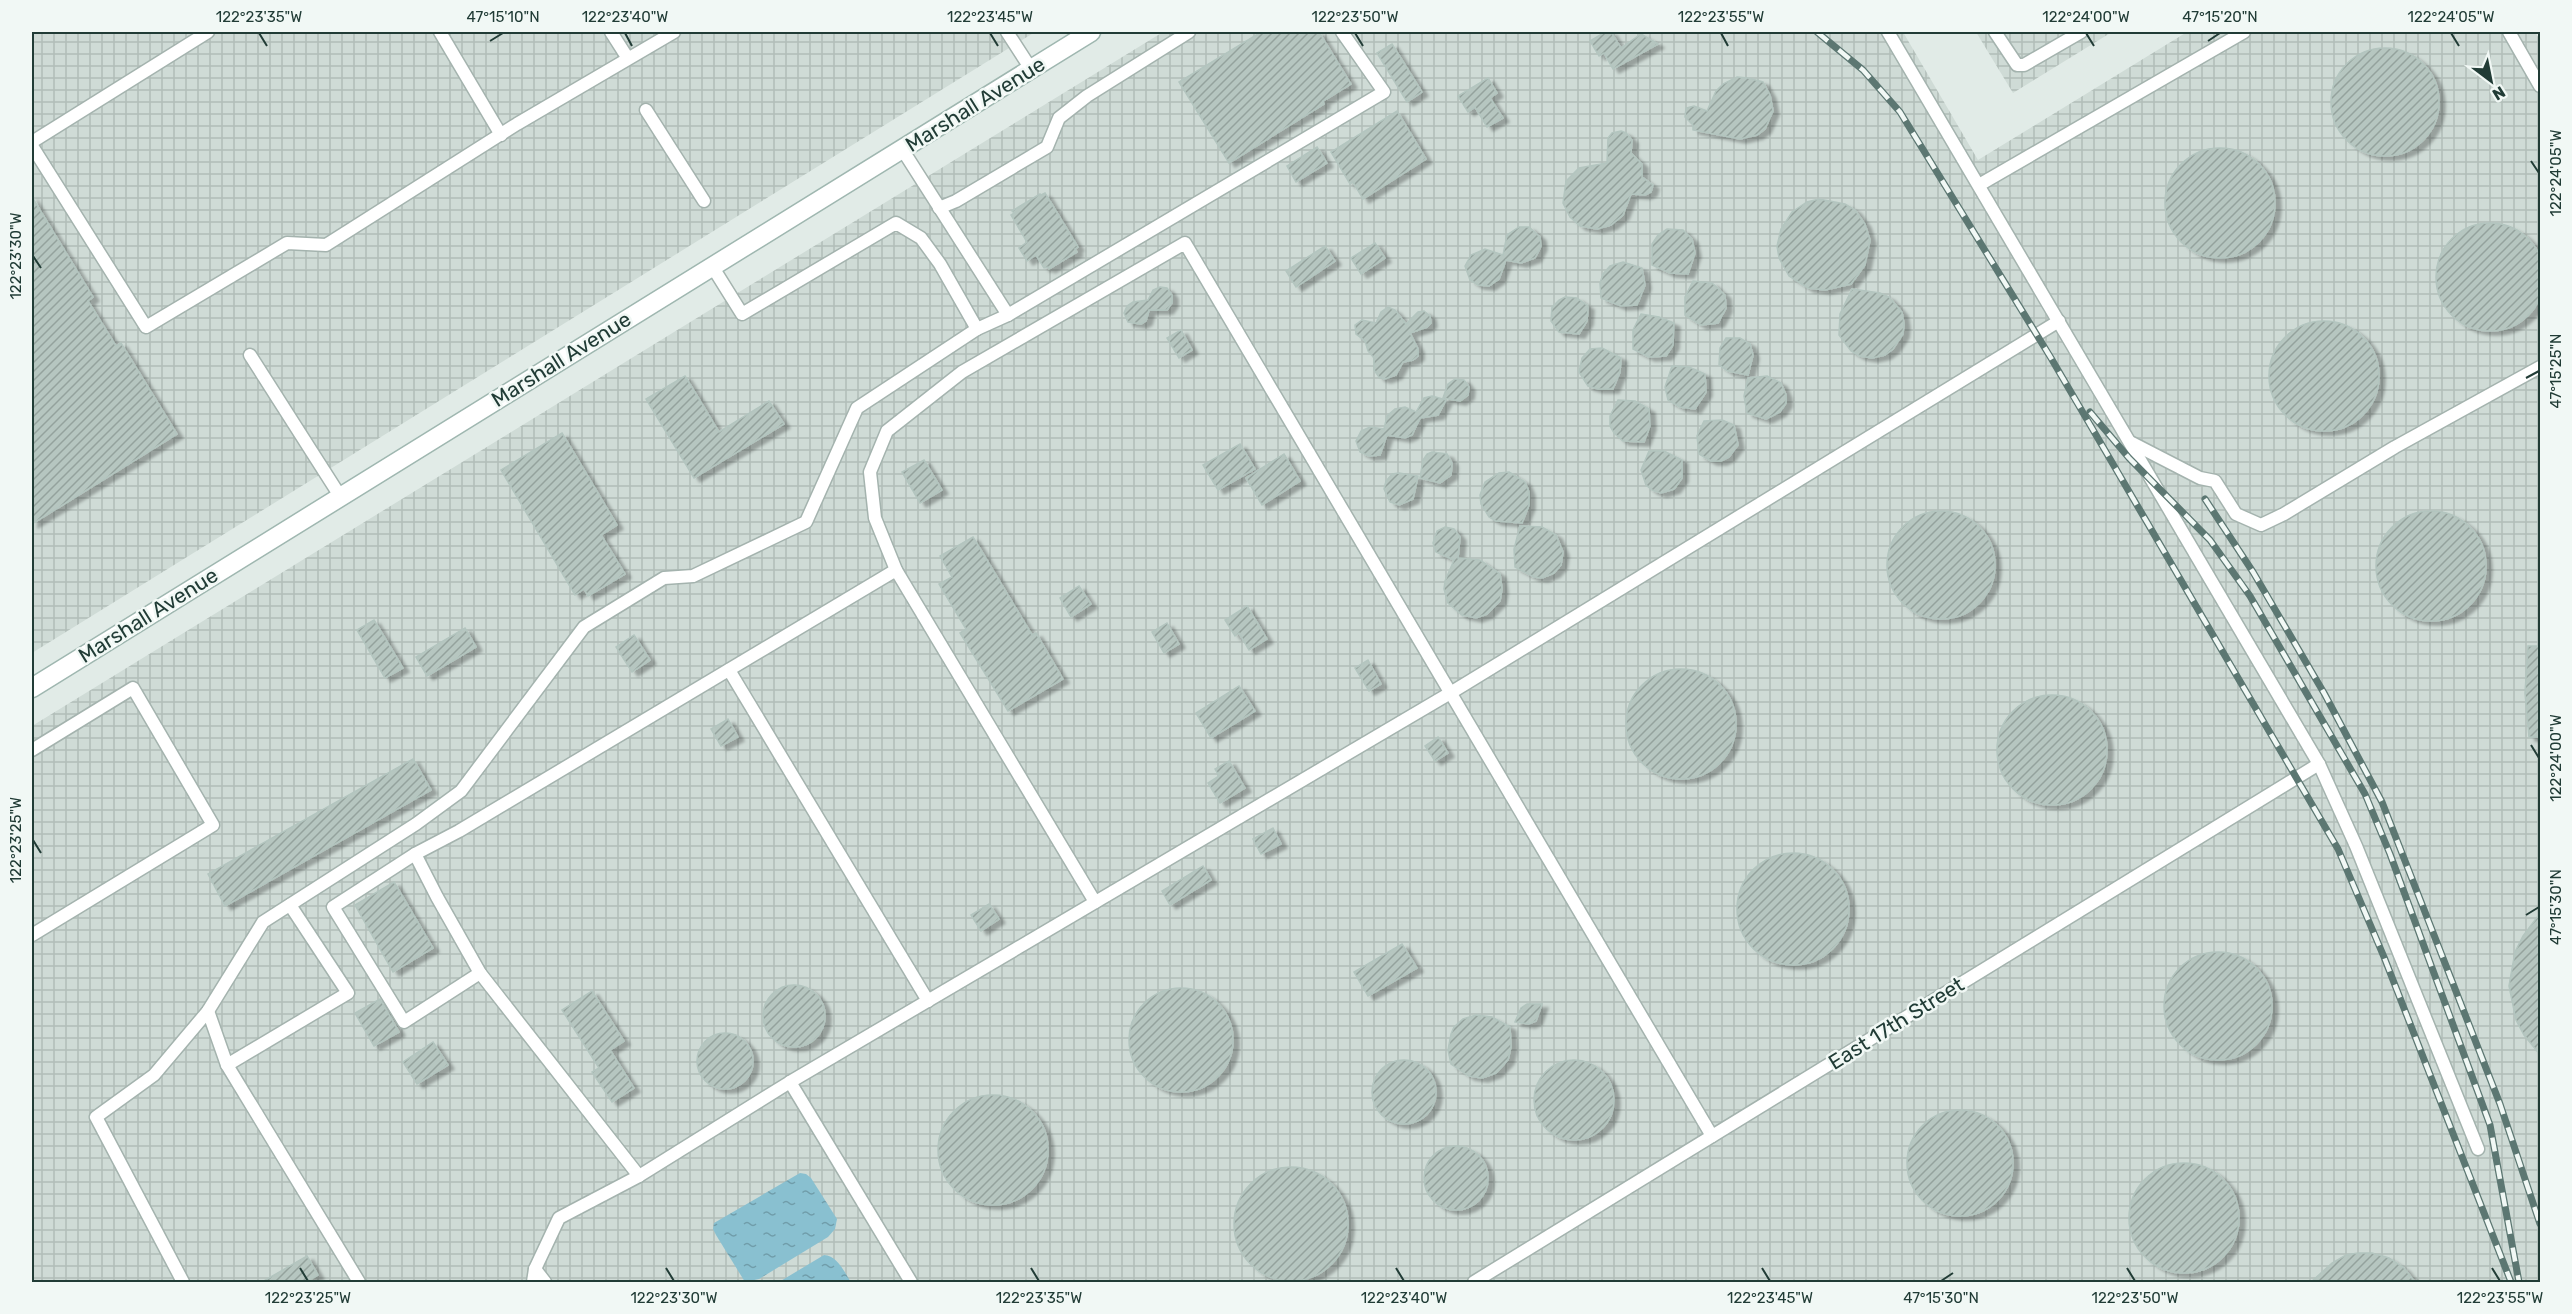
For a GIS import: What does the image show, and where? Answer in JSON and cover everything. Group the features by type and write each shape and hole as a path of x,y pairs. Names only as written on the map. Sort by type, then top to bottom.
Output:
{"street":[{"name":"Marshall Avenue","path":"32,687 1091,32"}],"lane":[{"path":"208,32 32,144 146,327 287,243 327,245 627,57 674,32"},
{"path":"440,32 501,135"},
{"path":"611,32 627,57"},
{"path":"1007,32 1031,69"},
{"path":"939,208 956,201 1047,147 1059,118 1087,96 1189,32"},
{"path":"183,1282 96,1117 154,1075 208,1011 263,922 416,824 461,791 584,627 664,578 693,576 806,522 857,408 977,329 1008,315 1384,92 1342,32"},
{"path":"1888,32 2319,764 2356,846 2478,1149"},
{"path":"1995,32 2013,61 2018,65 2024,65 2081,32"},
{"path":"1979,185 2244,32"},
{"path":"2509,32 2541,86"},
{"path":"646,110 704,201"},
{"path":"902,149 1008,315"},
{"path":"712,266 742,314 896,223 921,238 940,264 977,329"},
{"path":"1095,902 896,570 875,518 870,472 887,431 962,372 1185,243 1712,1136"},
{"path":"533,1282 535,1269 559,1218 639,1176 790,1082 1452,692 2058,321"},
{"path":"250,355 340,496"},
{"path":"2131,442 2200,478 2215,481 2236,514 2261,525 2284,514 2395,447 2541,367"},
{"path":"480,973 404,1022 333,907 415,854 459,831 896,570"},
{"path":"729,670 928,1001"},
{"path":"32,750 133,688 213,825 32,935"},
{"name":"East 17th Street","path":"1474,1282 2319,764"},
{"path":"415,854 436,897 480,973 639,1176"},
{"path":"227,1065 348,993 290,905"},
{"path":"208,1011 227,1065 359,1282"},
{"path":"790,1082 911,1282"},
{"path":"535,1269 545,1282"},
{"path":"1493,1282 1496,1269"}],"shaded area":[{"path":"32,32 1035,32 32,653"},
{"path":"1163,32 1903,32 1978,160 2187,32 2535,32 2540,40 2540,1282 32,1282 32,726"},
{"path":"1976,32 2112,32 2013,93"}],"water":[{"path":"800,1173 811,1178 837,1219 835,1229 828,1237 759,1279 745,1282 716,1235 713,1229 714,1223"},
{"path":"824,1255 837,1261 851,1282 779,1282"}],"building":[{"path":"1261,32 1319,32 1351,84 1323,101 1324,104 1229,163 1179,82"},
{"path":"1605,32 1611,32 1621,48 1641,34 1658,44 1613,69 1604,53 1599,56 1590,41"},
{"path":"1392,44 1422,92 1407,102 1377,53"},
{"path":"2385,48 2406,52 2423,64 2435,81 2439,102 2435,123 2423,140 2406,152 2385,156 2364,152 2347,140 2335,123 2331,102 2335,81 2347,64 2364,52"},
{"path":"1737,77 1763,82 1770,95 1773,111 1765,129 1757,135 1740,139 1693,130 1693,125 1685,117 1686,108 1694,106 1707,111 1716,91 1723,84"},
{"path":"1488,78 1497,93 1490,98 1503,118 1487,127 1475,107 1468,112 1458,96"},
{"path":"1397,111 1426,159 1363,199 1353,182 1350,184 1331,152"},
{"path":"1621,131 1632,140 1631,153 1642,164 1642,177 1653,185 1651,192 1645,195 1631,194 1623,215 1611,225 1597,229 1580,226 1570,217 1563,203 1566,181 1579,168 1607,163 1608,138 1612,133"},
{"path":"1317,147 1327,163 1296,182 1287,166"},
{"path":"2220,148 2241,152 2259,164 2271,182 2275,203 2271,224 2259,242 2241,254 2220,258 2199,254 2181,242 2169,224 2165,203 2169,182 2181,164 2199,152"},
{"path":"1045,193 1078,247 1075,249 1077,252 1049,269 1044,268 1036,255 1027,261 1019,248 1027,242 1011,215 1014,213 1012,211"},
{"path":"32,197 93,297 88,301 116,346 121,343 177,434 32,524"},
{"path":"1819,199 1845,204 1855,210 1865,224 1870,240 1865,265 1851,284 1825,290 1808,288 1789,276 1779,258 1777,246 1781,229 1792,212 1807,202"},
{"path":"2490,223 2511,227 2528,239 2540,256 2544,277 2540,298 2528,315 2511,327 2490,331 2469,327 2452,315 2440,298 2436,277 2440,256 2452,239 2469,227"},
{"path":"1519,227 1529,227 1540,237 1541,246 1535,258 1521,263 1506,260 1499,279 1489,286 1478,285 1470,280 1465,266 1471,255 1485,249 1503,255 1507,235"},
{"path":"1667,229 1683,230 1692,239 1695,253 1688,274 1670,273 1652,265 1652,244 1658,235"},
{"path":"1375,243 1385,258 1361,274 1351,258"},
{"path":"1325,246 1335,261 1296,287 1286,271"},
{"path":"1623,262 1642,268 1645,285 1637,305 1621,306 1601,298 1600,283 1603,274 1610,266"},
{"path":"1693,281 1712,283 1725,295 1726,308 1718,323 1701,325 1685,315 1685,297"},
{"path":"1160,287 1167,288 1172,295 1172,303 1167,310 1149,310 1146,321 1141,324 1128,322 1124,313 1127,306 1133,302 1148,300 1153,290"},
{"path":"1852,289 1880,293 1889,297 1902,312 1903,334 1893,349 1885,355 1872,358 1860,356 1851,351 1839,335 1840,314"},
{"path":"1565,297 1577,298 1588,306 1587,321 1579,334 1559,332 1551,321 1552,307"},
{"path":"1388,307 1395,310 1406,324 1418,312 1424,311 1430,316 1431,323 1427,327 1410,333 1418,349 1418,356 1413,360 1403,362 1396,375 1385,379 1379,377 1374,370 1374,358 1368,351 1365,341 1356,334 1355,325 1362,320 1376,323 1381,312"},
{"path":"1641,314 1659,317 1674,323 1673,345 1666,356 1649,357 1633,349 1633,330"},
{"path":"2324,321 2345,325 2363,337 2375,355 2379,376 2375,397 2363,415 2345,427 2324,431 2303,427 2285,415 2273,397 2269,376 2273,355 2285,337 2303,325"},
{"path":"1181,330 1192,350 1179,358 1167,338"},
{"path":"1726,338 1740,338 1750,344 1753,355 1748,375 1728,371 1719,365 1720,348"},
{"path":"1602,348 1621,358 1620,372 1613,389 1588,386 1579,372 1582,358 1590,349"},
{"path":"1672,366 1689,367 1705,374 1706,392 1695,409 1680,407 1668,400 1665,387"},
{"path":"685,376 719,432 769,401 784,424 694,478 646,399"},
{"path":"1767,376 1781,383 1786,395 1786,403 1780,412 1766,419 1747,413 1744,396 1748,378"},
{"path":"1455,379 1464,380 1469,387 1468,395 1460,401 1443,398 1448,384"},
{"path":"1432,396 1446,400 1438,415 1420,418 1412,435 1405,438 1387,435 1380,455 1369,456 1360,452 1356,441 1361,431 1370,427 1384,429 1387,416 1395,409 1405,407 1416,412 1424,398"},
{"path":"1618,400 1635,401 1649,409 1650,426 1644,442 1623,441 1614,433 1610,426 1610,416"},
{"path":"1722,420 1734,425 1738,445 1729,457 1721,461 1711,461 1699,454 1697,436 1704,421"},
{"path":"562,433 617,525 601,535 625,574 588,596 584,589 575,595 501,470"},
{"path":"1240,444 1255,469 1218,490 1203,465"},
{"path":"1649,451 1664,451 1682,460 1682,478 1674,489 1661,493 1646,485 1641,470"},
{"path":"1432,452 1447,454 1452,463 1451,475 1440,483 1420,478 1423,460 1427,454"},
{"path":"1284,454 1300,481 1262,505 1246,478"},
{"path":"924,460 942,490 920,503 902,472"},
{"path":"1509,472 1525,482 1529,492 1529,505 1522,523 1496,521 1489,517 1481,504 1480,495 1485,482 1499,473"},
{"path":"1392,474 1418,476 1413,499 1399,505 1390,502 1384,489 1386,481"},
{"path":"1941,511 1962,515 1979,527 1991,544 1995,565 1991,586 1979,603 1962,615 1941,619 1920,615 1903,603 1891,586 1887,565 1891,544 1903,527 1920,515"},
{"path":"2431,511 2452,515 2470,527 2482,545 2486,566 2482,587 2470,605 2452,617 2431,621 2410,617 2392,605 2380,587 2376,566 2380,545 2392,527 2410,515"},
{"path":"1520,526 1542,527 1556,535 1563,552 1561,565 1554,573 1542,578 1534,577 1515,567 1514,549"},
{"path":"1445,527 1454,529 1460,537 1458,558 1480,560 1500,574 1502,589 1500,601 1487,614 1476,618 1462,615 1448,603 1444,589 1445,581 1454,560 1436,552 1433,543 1437,531"},
{"path":"973,537 1032,635 1036,633 1063,679 1008,711 960,633 966,629 939,584 952,577 940,556"},
{"path":"1079,586 1091,604 1071,617 1060,598"},
{"path":"1247,606 1267,639 1249,650 1239,633 1235,636 1225,620"},
{"path":"374,620 403,668 385,678 357,630"},
{"path":"1167,623 1179,644 1164,653 1152,632"},
{"path":"465,628 476,647 427,676 416,657"},
{"path":"634,635 650,660 632,672 616,647"},
{"path":"2528,646 2541,646 2541,737 2529,737 2525,693"},
{"path":"1368,660 1381,684 1369,691 1355,668"},
{"path":"1681,669 1702,673 1720,685 1732,703 1736,724 1732,745 1720,763 1702,775 1681,779 1660,775 1642,763 1630,745 1626,724 1630,703 1642,685 1660,673"},
{"path":"1239,686 1255,711 1211,738 1196,713"},
{"path":"2052,695 2073,700 2091,711 2102,729 2107,750 2102,771 2091,789 2073,800 2052,805 2031,800 2013,789 2002,771 1997,750 2002,729 2013,711 2031,700"},
{"path":"728,719 738,737 721,746 711,729"},
{"path":"1438,737 1448,753 1435,761 1425,746"},
{"path":"413,759 431,790 225,906 208,874"},
{"path":"1229,761 1245,788 1220,803 1208,783 1219,776 1215,769"},
{"path":"1273,828 1281,844 1261,854 1253,839"},
{"path":"1793,853 1814,857 1833,869 1845,888 1849,909 1845,930 1833,949 1814,961 1793,965 1772,961 1753,949 1741,930 1737,909 1741,888 1753,869 1772,857"},
{"path":"1203,866 1211,880 1170,905 1162,891"},
{"path":"394,882 433,948 393,972 355,905"},
{"path":"989,904 999,919 981,931 971,915"},
{"path":"2541,912 2541,1056 2524,1035 2516,1020 2509,986 2515,952 2523,936"},
{"path":"1402,944 1417,968 1368,996 1354,972"},
{"path":"2218,952 2238,957 2256,968 2267,986 2272,1006 2267,1026 2256,1044 2238,1055 2218,1060 2198,1055 2180,1044 2169,1026 2164,1006 2169,986 2180,968 2198,957"},
{"path":"794,985 816,994 825,1016 816,1038 794,1047 772,1038 763,1016 772,994"},
{"path":"1181,988 1201,992 1218,1003 1229,1020 1233,1040 1229,1060 1218,1077 1201,1088 1181,1092 1161,1088 1144,1077 1133,1060 1129,1040 1133,1020 1144,1003 1161,992"},
{"path":"592,991 624,1041 610,1050 634,1088 612,1102 592,1072 599,1068 562,1010"},
{"path":"380,999 399,1032 374,1046 355,1013"},
{"path":"1527,1004 1542,1004 1536,1021 1529,1024 1515,1022 1521,1008"},
{"path":"1476,1015 1492,1017 1510,1027 1511,1047 1508,1060 1496,1073 1482,1078 1469,1076 1451,1064 1448,1050 1454,1027 1463,1019"},
{"path":"725,1033 736,1035 745,1041 751,1050 753,1061 751,1072 745,1081 736,1087 725,1089 714,1087 705,1081 699,1072 697,1061 699,1050 705,1041 714,1035"},
{"path":"433,1042 448,1065 417,1084 403,1062"},
{"path":"1398,1060 1410,1060 1427,1069 1434,1080 1436,1092 1434,1104 1427,1115 1410,1124 1398,1124 1386,1119 1377,1110 1372,1098 1372,1086 1377,1074 1386,1065"},
{"path":"1574,1060 1589,1063 1602,1072 1611,1085 1614,1100 1611,1115 1602,1128 1589,1137 1574,1140 1559,1137 1546,1128 1537,1115 1534,1100 1537,1085 1546,1072 1559,1063"},
{"path":"993,1095 1014,1099 1032,1111 1044,1129 1048,1150 1044,1171 1032,1189 1014,1201 993,1205 972,1201 954,1189 942,1171 938,1150 942,1129 954,1111 972,1099"},
{"path":"1960,1110 1980,1114 1998,1125 2009,1143 2013,1163 2009,1183 1998,1201 1980,1212 1960,1216 1940,1212 1922,1201 1911,1183 1907,1163 1911,1143 1922,1125 1940,1114"},
{"path":"1450,1146 1462,1146 1479,1155 1486,1166 1488,1178 1486,1190 1479,1201 1462,1210 1450,1210 1438,1205 1429,1196 1424,1184 1424,1172 1429,1160 1438,1151"},
{"path":"2184,1163 2205,1167 2223,1179 2235,1197 2239,1218 2235,1239 2223,1257 2205,1269 2184,1273 2163,1269 2145,1257 2133,1239 2129,1218 2133,1197 2145,1179 2163,1167"},
{"path":"1291,1167 1313,1171 1332,1183 1344,1202 1348,1224 1344,1246 1332,1265 1313,1277 1291,1281 1269,1277 1250,1265 1238,1246 1234,1224 1238,1202 1250,1183 1269,1171"},
{"path":"2372,1253 2389,1258 2404,1268 2415,1282 2311,1282 2332,1263 2346,1255"},
{"path":"307,1256 318,1275 306,1282 262,1282"}],"railway":[{"path":"1817,32 1863,70 1900,112 2051,358 2338,849 2384,957 2511,1282"},
{"path":"2090,412 2129,458 2210,540 2250,596 2365,794 2390,854 2490,1125 2519,1282"},
{"path":"2205,499 2253,572 2324,693 2382,802 2500,1104 2540,1224"}]}
